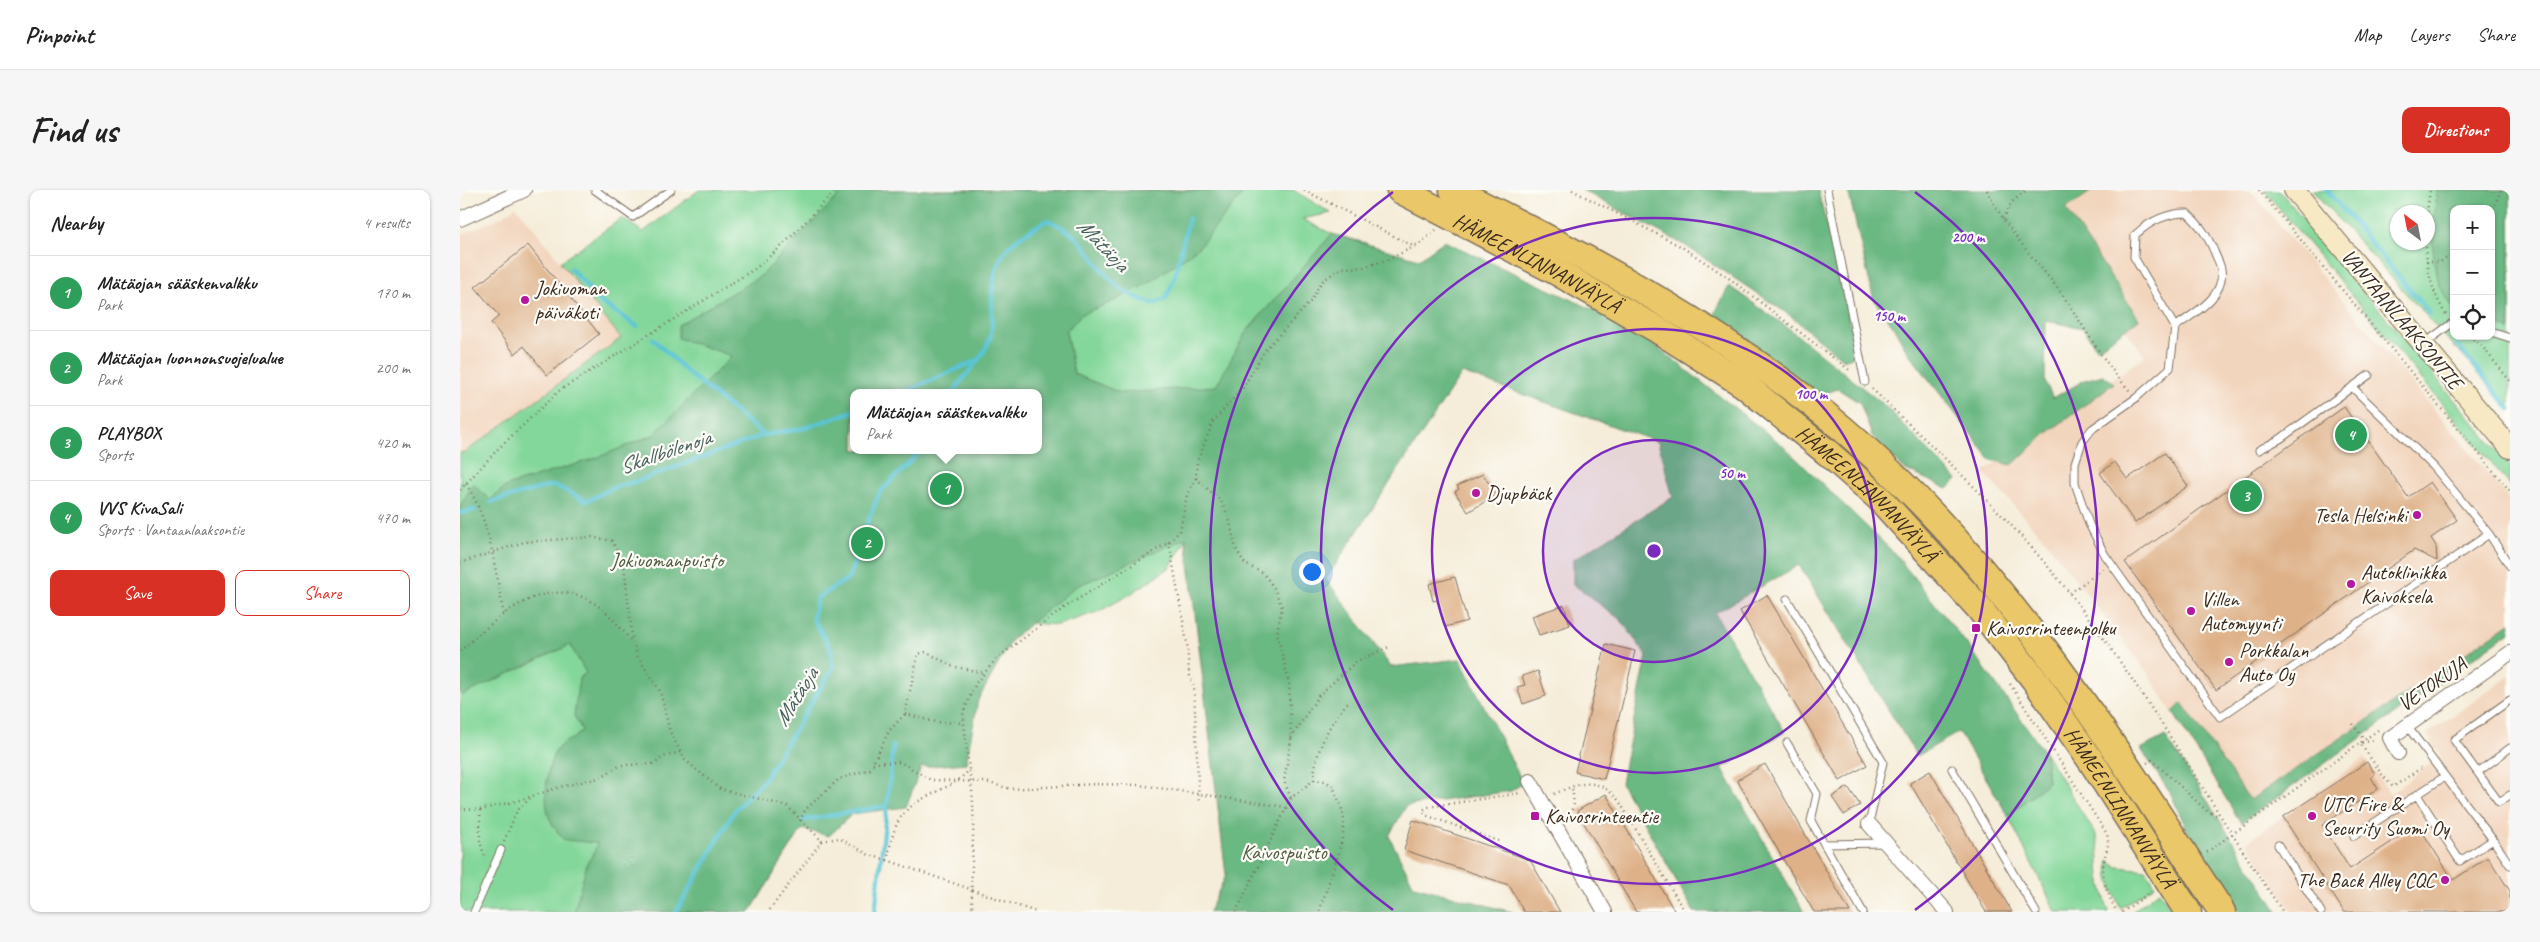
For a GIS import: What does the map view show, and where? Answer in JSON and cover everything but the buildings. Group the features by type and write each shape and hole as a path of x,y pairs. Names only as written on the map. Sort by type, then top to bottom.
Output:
{"highway":[{"name":"HÄMEENLINNANVÄYLÄ","path":"1400,190 1555,271 1658,330 1743,384 1828,453 1879,498 1979,608 2034,679 2092,762 2179,872 2222,912"},
{"name":"HÄMEENLINNANVÄYLÄ","path":"1453,190 1569,248 1676,309 1754,361 1843,430 1947,529 2053,659 2108,737 2179,872 2188,912"}],"main road":[{"name":"VANTAANLAAKSONTIE","path":"2294,190 2510,448"}],"street":[{"path":"460,219 524,190"},
{"name":"VETOKUJA","path":"2398,753 2390,738 2510,653"},
{"path":"1526,787 1541,800 1605,912"},
{"path":"1869,824 1947,912"}],"lane":[{"path":"595,190 633,217 671,190"},
{"path":"1827,190 1865,382"},
{"path":"2175,327 2208,303 2220,286 2221,269 2210,243 2202,227 2187,213 2173,213 2146,224 2135,236 2134,257 2175,327 2170,368 2136,398 2092,428 2082,442 2075,463 2075,483 2089,524 2112,563 2220,717 2488,534"},
{"path":"2422,345 2450,325"},
{"path":"2495,333 2510,338"},
{"path":"2259,450 2280,439 2369,375"},
{"path":"2352,387 2434,467 2488,534 2510,566"},
{"path":"1787,599 1883,762 1869,824"},
{"path":"2510,700 2454,740 2499,802 2510,794"},
{"path":"2408,726 2444,777 2493,840 2510,866"},
{"path":"1787,743 1817,794 1811,821 1863,912"},
{"path":"2478,772 2510,748"},
{"path":"1952,768 2036,912"},
{"path":"2354,836 2444,777"},
{"path":"2417,795 2460,861 2493,840"},
{"path":"1824,844 1887,843"},
{"path":"2278,846 2320,912"},
{"path":"474,912 501,850"}],"path":[{"path":"460,489 525,422 560,390 756,268 783,245 836,190"},
{"path":"1304,190 1401,242 1418,245"},
{"path":"1572,190 1682,247 1730,279 1865,382 1988,500 2070,594 2181,754 2231,835 2283,912"},
{"path":"1987,190 1995,207 2059,292 2113,373 2136,398"},
{"path":"2004,219 2012,202 2026,190"},
{"path":"2259,190 2510,491"},
{"path":"2428,205 2430,190"},
{"path":"2495,205 2501,190"},
{"path":"973,912 970,889 973,838 971,781 963,713 976,683 997,658 1064,608 1169,542 1180,531 1187,494 1196,478 1197,462 1213,422 1243,388 1265,350 1311,301 1321,282 1341,268 1363,267 1387,260 1418,245 1441,226"},
{"path":"2426,250 2426,262 2431,281 2450,320"},
{"path":"2426,262 2440,262 2450,256"},
{"path":"2474,340 2481,345 2510,381"},
{"path":"1196,478 1222,501 1229,518 1236,549 1245,564 1263,573 1274,588 1282,607 1277,633 1289,683 1291,740 1284,781 1291,798"},
{"path":"466,484 479,506 492,553 504,614"},
{"path":"460,563 524,542 591,537 612,541 624,565 633,643 638,657 660,691 670,732 685,760 720,789 787,806 822,841"},
{"path":"1169,542 1187,643 1189,673 1194,688 1199,804"},
{"path":"2070,594 2112,563"},
{"path":"460,651 504,614 528,599 559,591 588,600 613,619 633,643"},
{"path":"1291,740 1319,695 1357,661 1389,647"},
{"path":"799,820 805,810 838,779 870,769 889,731 905,714 918,654 926,652 952,666 985,673"},
{"path":"2006,678 2107,834 2109,851 2104,860 2104,878 2117,912"},
{"path":"1314,780 1314,763 1336,714 1349,701"},
{"path":"905,714 936,722 964,723"},
{"path":"2354,724 2364,740"},
{"path":"2122,912 2360,744 2390,738"},
{"path":"460,809 480,810 599,778 621,765 654,764 663,757 680,752"},
{"path":"2146,763 2152,760 2208,812 2220,817"},
{"path":"874,763 900,762 931,780 971,781 1011,789 1096,784 1139,786 1200,793 1286,807"},
{"path":"887,860 898,822 909,809 960,780 969,770"},
{"path":"1236,912 1291,798 1314,780"},
{"path":"1314,780 1333,786 1344,823 1335,862 1319,912"},
{"path":"1541,800 1572,787 1588,784 1609,789 1620,801 1685,912"},
{"path":"1499,841 1425,815 1423,810 1428,807 1526,787"},
{"path":"501,850 517,811 532,796"},
{"path":"480,810 480,841 490,874"},
{"path":"768,912 822,841 839,838 869,855 1036,912"}],"shaded area":[{"path":"2093,190 2250,190 2510,500 2510,633 2241,823 2149,675 2046,541 1983,472 2145,356 2125,329 2139,318 2065,209"},
{"name":"Jokiuoman päiväkoti","path":"516,206 621,338 464,453 460,452 460,235 503,216"},
{"path":"2510,676 2510,912 2292,912 2247,842 2364,758 2390,794 2440,756 2427,734"}],"green space":[{"name":"Jokiuomanpuisto","path":"699,190 1293,190 1331,213 1302,219 1332,234 1366,243 1170,567 1129,595 1100,611 1058,625 991,620 950,638 731,912 460,912 460,452 464,453 621,338 560,262 622,218 643,232"},
{"name":"Kaivospuisto","path":"844,190 1245,191 1199,247 1153,280 1114,301 1082,314 1066,331 1074,374 1121,393 1216,386 1246,332 1332,234 1419,259 1444,241 1594,310 1643,336 1782,445 1895,554 1970,648 2045,753 2048,782 2008,816 1959,732 1917,756 1799,565 1715,613 1785,732 1722,768 1804,912 1694,912 1621,783 1647,656 1621,620 1573,584 1573,560 1673,497 1658,442 1462,373 1326,579 1391,667 1460,659 1523,783 1511,791 1406,806 1389,836 1414,886 1512,912 1209,912 1226,875 1186,538 1075,587 1012,639 978,700 966,763 921,767 906,807 852,814 829,836 802,829 750,912 574,912 587,863 594,853 597,843 564,840 555,829 549,817 546,790 549,769 555,752 582,730 574,716 579,678 586,673 570,645 463,695 460,693 460,507 473,483 490,500 506,486 596,458 653,435 732,356 678,338 678,325 762,275"},
{"path":"1582,190 1818,190 1858,355 1843,360 1791,316 1686,246"},
{"path":"1848,190 2093,190 2066,209 2139,319 2097,349 2083,328 2046,321 2045,382 2053,398 2085,380 2103,375 2114,383 2046,434 2012,465 1991,460 1907,351 1892,324 1874,301"},
{"path":"2264,190 2279,190 2510,466 2510,485"},
{"path":"2312,190 2510,190 2510,408"},
{"path":"2437,190 2510,190 2510,330 2495,323 2495,205 2450,205 2450,303 2439,286 2433,250 2435,250"},
{"path":"1729,286 1787,327 1884,405 1957,480 1948,489 1904,469 1872,436 1860,403 1838,389 1819,395 1713,317"},
{"path":"2510,623 2510,632 2241,823 2173,712 2182,703 2250,800"},
{"path":"2165,736 2278,912 2239,912 2186,828 2172,796 2141,749"},
{"path":"2045,753 2096,835 2101,883 2109,912 2056,912 2008,816 2048,782"},
{"path":"2109,860 2118,867 2146,870 2155,885 2121,908 2109,879"},
{"path":"2159,891 2173,912 2132,912"}],"waterway":[{"path":"2327,190 2430,314"},
{"name":"Mätäoja","path":"956,389 988,344 992,331 993,284 996,270 1006,251 1022,235 1047,220 1060,226 1085,247 1116,285 1131,295 1153,304 1166,299 1175,276 1189,218"},
{"path":"571,269 602,303 637,326"},
{"path":"653,339 687,372 764,435"},
{"path":"2457,345 2510,409"},
{"name":"Skallbölenoja","path":"911,389 978,360"},
{"name":"Skallbölenoja","path":"491,502 549,486 556,486 587,501 615,487 638,481 764,435 805,428 850,412"},
{"name":"Mätäoja","path":"676,912 735,810 764,780 833,668 831,649 813,619 817,598 849,578 865,528 880,492 918,454"},
{"name":"Skallbölenoja","path":"460,513 475,510"},
{"path":"887,806 893,746"},
{"path":"804,820 887,806 875,912"}],"place":[{"name":"Jokiuoman päiväkoti","path":"525,300"},
{"name":"VVS KivaSali","path":"2351,435"},
{"name":"Mätäojan sääskenvalkku","path":"946,489"},
{"name":"Djupbäck","path":"1476,493"},
{"name":"PLAYBOX","path":"2246,496"},
{"name":"Tesla Helsinki","path":"2417,515"},
{"name":"Mätäojan luonnonsuojelualue","path":"867,543"},
{"name":"Autoklinikka Kaivoksela","path":"2351,584"},
{"name":"Villen Automyynti","path":"2191,611"},
{"name":"Kaivosrinteenpolku","path":"1976,628"},
{"name":"Porkkalan Auto Oy","path":"2229,662"},
{"name":"Kaivosrinteentie","path":"1535,816"},
{"name":"UTC Fire & Security Suomi Oy","path":"2312,816"},
{"name":"The Back Alley CQC","path":"2445,880"}]}
